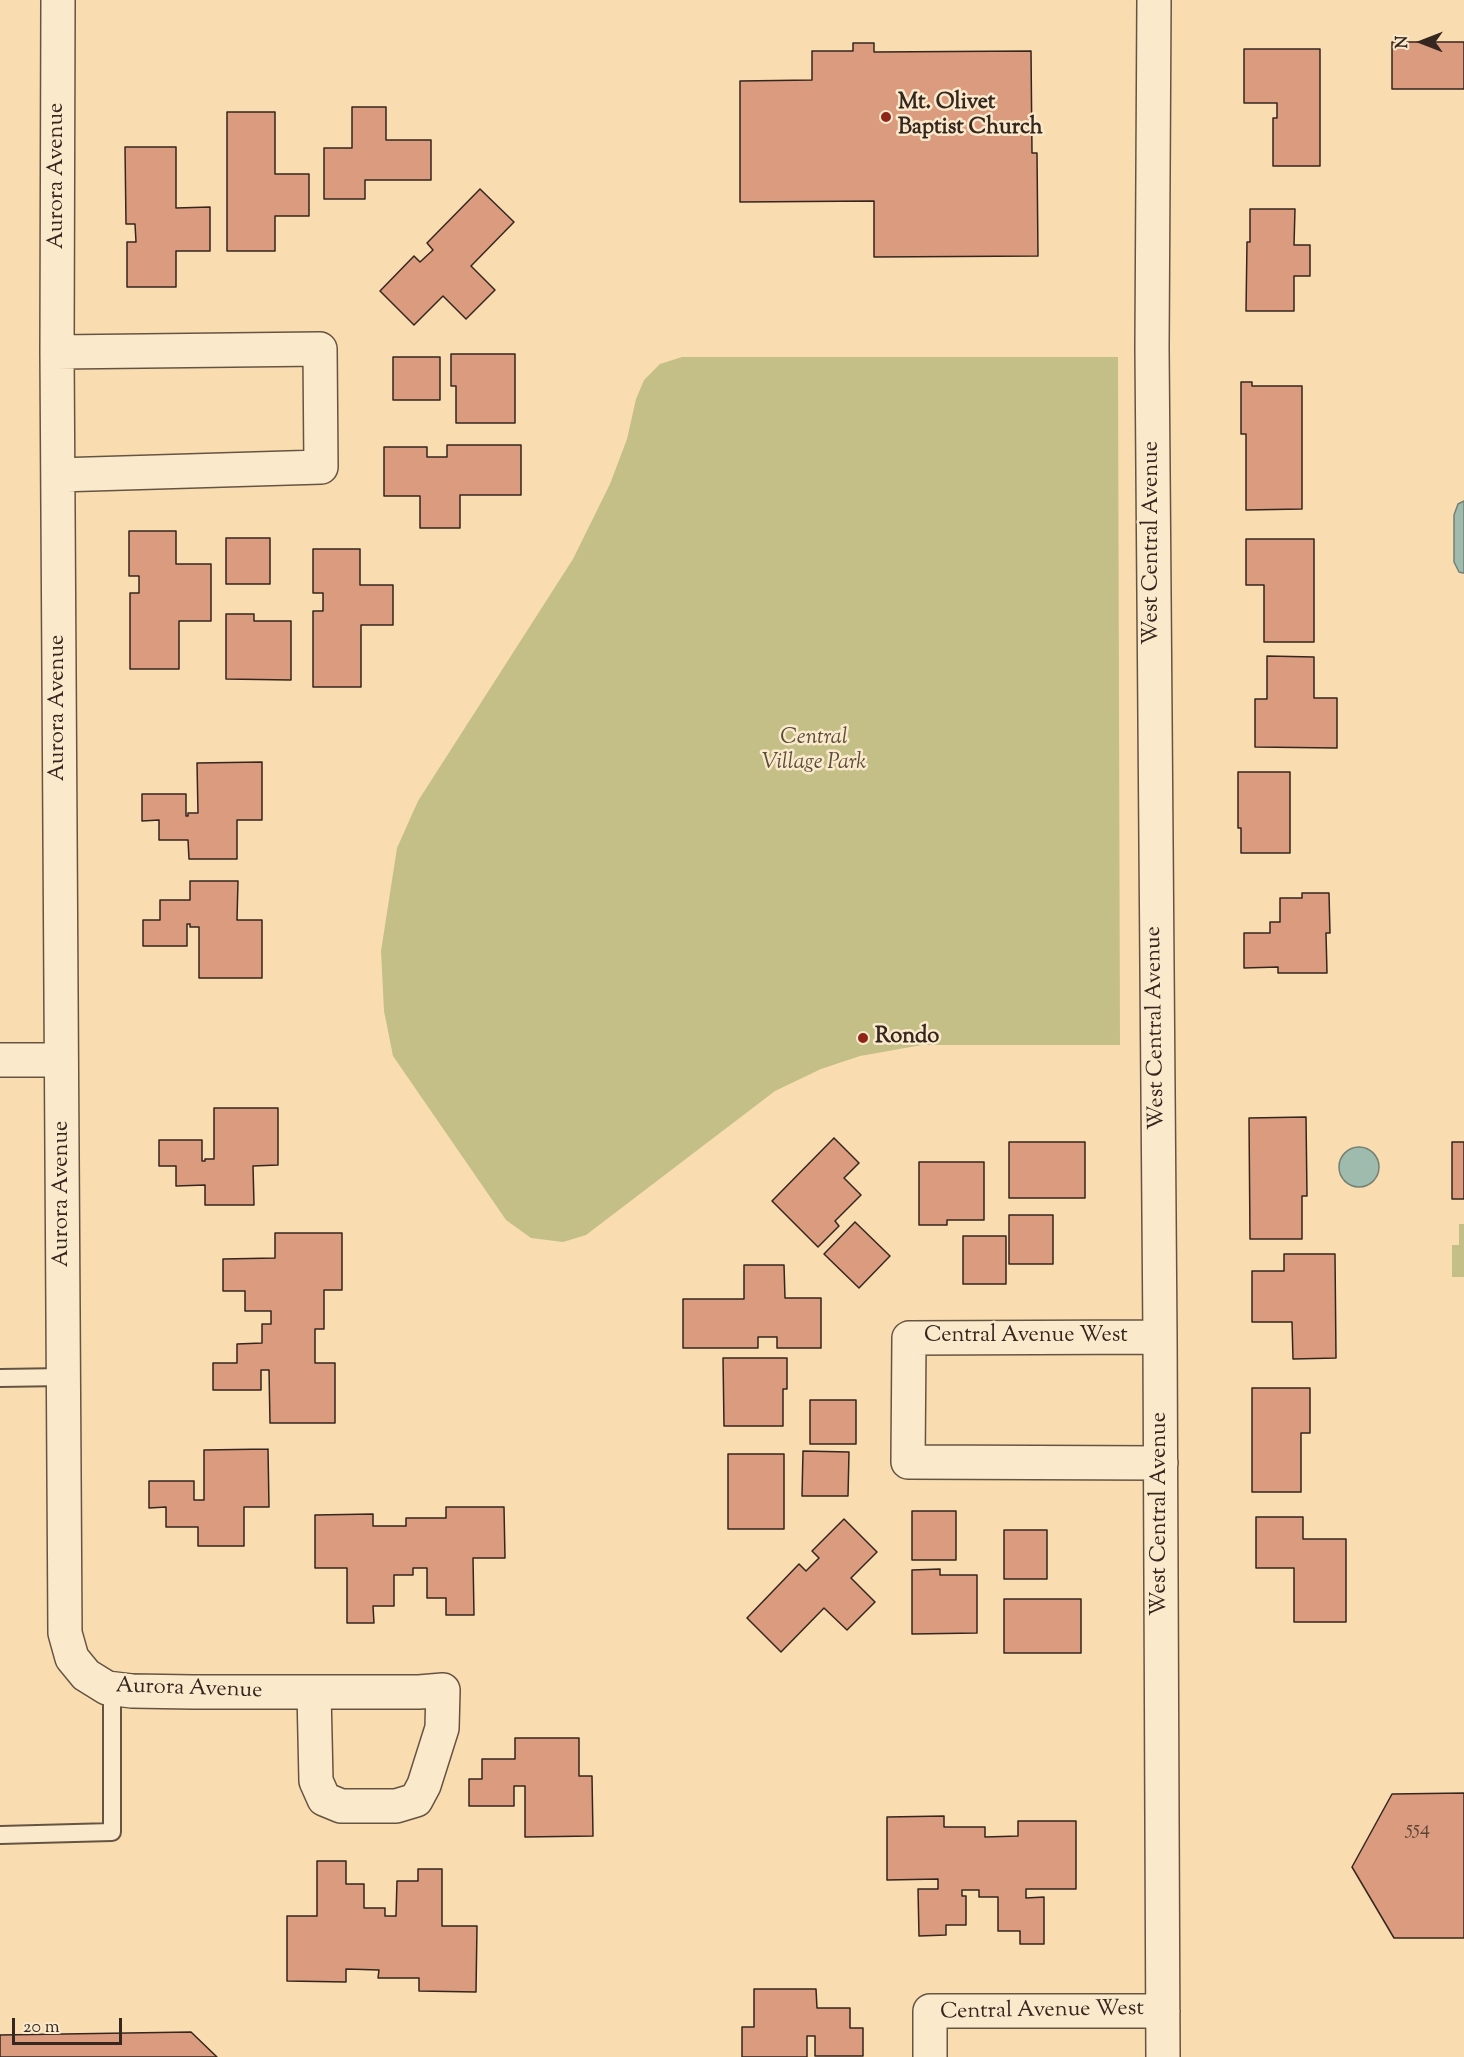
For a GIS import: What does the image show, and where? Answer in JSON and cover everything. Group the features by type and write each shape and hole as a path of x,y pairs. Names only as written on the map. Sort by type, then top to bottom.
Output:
{"street":[{"name":"Aurora Avenue","path":"58,0 57,352 65,1633 72,1658 86,1675 112,1689 314,1692 443,1690 442,1728 416,1800 396,1806 341,1806 324,1799 316,1780 314,1692"},
{"name":"West Central Avenue","path":"1154,0 1152,358 1161,1462 1163,2057"},
{"path":"57,352 320,349 321,467 58,475"},
{"path":"0,1060 62,1060"},
{"name":"Central Avenue West","path":"1160,1337 909,1338 908,1462 1161,1462"},
{"name":"Central Avenue West","path":"930,2057 930,2012 1163,2011"}],"lane":[{"path":"0,1378 64,1377"},
{"path":"0,1835 112,1832 112,1689"}],"green space":[{"name":"Central Village Park","path":"682,357 1118,357 1120,1045 922,1045 860,1056 821,1069 775,1091 586,1235 563,1242 531,1238 506,1220 393,1056 384,1011 381,951 397,848 418,801 573,559 610,484 627,439 636,399 644,380 660,364"},
{"path":"1459,1224 1464,1224 1464,1277 1452,1277 1452,1245 1459,1245"}],"shaded area":[{"path":"1464,501 1463,573 1459,572 1454,562 1454,515 1458,504"},
{"path":"1359,1147 1373,1153 1379,1167 1373,1181 1359,1187 1345,1181 1339,1167 1345,1153"}],"building":[{"path":"1392,42 1464,42 1464,89 1392,89"},
{"name":"Mt. Olivet Baptist Church","path":"853,43 874,43 874,52 1031,51 1032,153 1037,153 1038,256 874,257 874,201 740,202 740,81 812,80 812,51 853,51"},
{"path":"1244,49 1320,49 1320,166 1273,166 1273,118 1277,118 1277,103 1244,103"},
{"path":"352,107 386,107 386,140 431,140 431,180 365,180 365,199 324,199 324,148 352,148"},
{"path":"227,112 275,112 275,174 309,174 309,216 275,216 275,251 227,251"},
{"path":"125,147 176,147 176,208 210,207 210,251 176,251 176,287 127,287 127,242 136,242 135,224 126,224"},
{"path":"480,189 514,222 471,266 495,290 466,319 443,296 414,325 380,291 414,256 420,262 433,250 427,243"},
{"path":"1250,209 1295,209 1294,245 1310,245 1310,276 1294,276 1294,311 1246,311"},
{"path":"451,354 515,354 515,423 456,423 456,386 451,386"},
{"path":"393,357 440,357 440,400 393,400"},
{"path":"1241,382 1252,382 1252,386 1302,386 1302,509 1246,510 1246,434 1241,434"},
{"path":"447,445 521,445 521,495 460,495 460,528 420,528 420,496 384,496 384,447 427,447 427,457 447,457"},
{"path":"129,531 176,531 176,564 211,564 211,621 179,621 179,669 130,669 130,593 139,593 139,576 129,576"},
{"path":"226,538 270,538 270,584 226,584"},
{"path":"1246,539 1314,539 1314,642 1264,642 1264,585 1246,585"},
{"path":"313,549 360,549 360,585 393,585 393,625 361,625 361,687 313,687 313,611 323,611 323,593 313,593"},
{"path":"226,614 254,614 254,621 291,621 291,680 226,679"},
{"path":"1267,656 1314,657 1314,698 1337,698 1337,748 1255,747 1255,699 1267,699"},
{"path":"262,762 262,820 237,820 237,859 189,859 188,840 159,840 159,820 142,821 142,794 186,794 186,816 188,813 198,813 197,763"},
{"path":"1238,772 1290,772 1290,853 1241,853 1241,828 1238,828"},
{"path":"190,881 238,881 237,920 262,920 262,978 199,978 199,927 190,927 190,924 187,924 187,946 143,946 143,920 160,920 160,900 190,900"},
{"path":"1302,893 1329,893 1330,933 1326,933 1327,973 1278,973 1278,967 1244,968 1244,933 1270,933 1270,922 1280,922 1280,898 1302,898"},
{"path":"214,1108 278,1108 278,1165 253,1166 254,1205 205,1205 205,1185 176,1186 176,1166 159,1166 159,1140 202,1140 202,1161 214,1159"},
{"path":"1306,1117 1307,1196 1302,1196 1302,1239 1250,1239 1249,1118"},
{"path":"834,1138 859,1163 844,1178 861,1195 835,1221 839,1226 818,1247 772,1201"},
{"path":"1009,1142 1085,1142 1085,1198 1009,1198"},
{"path":"1452,1142 1464,1142 1464,1199 1452,1199"},
{"path":"919,1162 984,1162 984,1220 947,1220 947,1225 919,1225"},
{"path":"1009,1215 1053,1215 1053,1264 1009,1264"},
{"path":"855,1222 890,1256 859,1288 824,1254"},
{"path":"275,1233 342,1233 342,1290 324,1290 324,1329 315,1329 315,1363 335,1363 335,1423 270,1423 269,1370 261,1370 261,1390 213,1390 213,1363 237,1363 237,1344 262,1343 262,1324 271,1324 271,1311 245,1311 245,1291 223,1291 223,1259 275,1258"},
{"path":"963,1236 1006,1236 1006,1284 963,1284"},
{"path":"1284,1254 1335,1254 1336,1358 1293,1359 1292,1322 1252,1322 1252,1271 1284,1271"},
{"path":"744,1265 784,1265 785,1298 821,1298 821,1348 777,1348 777,1337 758,1337 758,1348 683,1348 683,1299 744,1299"},
{"path":"723,1358 787,1358 787,1389 783,1389 783,1426 724,1426"},
{"path":"1252,1388 1310,1388 1310,1433 1301,1433 1301,1492 1252,1492"},
{"path":"810,1400 856,1400 856,1444 810,1444"},
{"path":"268,1449 269,1507 244,1507 244,1546 198,1546 198,1527 166,1527 166,1507 149,1508 149,1481 194,1481 194,1500 204,1500 204,1450"},
{"path":"803,1451 849,1452 848,1496 802,1496"},
{"path":"728,1454 784,1454 784,1529 728,1529"},
{"path":"446,1507 504,1507 505,1558 473,1558 474,1615 446,1615 446,1598 427,1598 427,1568 413,1568 413,1575 394,1575 394,1606 373,1606 374,1623 347,1623 347,1568 315,1568 315,1515 373,1514 373,1526 406,1526 406,1518 446,1518"},
{"path":"912,1511 956,1511 956,1560 912,1560"},
{"path":"1256,1517 1303,1517 1303,1539 1346,1539 1346,1622 1294,1622 1294,1568 1256,1568"},
{"path":"844,1519 877,1552 851,1578 875,1602 847,1630 824,1608 781,1652 747,1618 799,1564 806,1571 819,1558 812,1551"},
{"path":"1004,1530 1047,1530 1047,1579 1004,1579"},
{"path":"940,1569 940,1575 977,1575 977,1633 912,1634 912,1570"},
{"path":"1004,1599 1081,1599 1081,1653 1004,1653"},
{"path":"515,1738 579,1738 579,1776 592,1776 593,1836 525,1837 525,1786 514,1786 514,1806 469,1806 469,1779 482,1779 482,1759 515,1759"},
{"path":"1464,1793 1464,1938 1394,1938 1352,1867 1392,1794"},
{"path":"944,1816 944,1827 985,1827 985,1837 1018,1836 1018,1821 1076,1821 1076,1889 1026,1889 1026,1898 1044,1897 1044,1944 1020,1944 1020,1931 998,1931 998,1897 979,1897 979,1890 962,1890 962,1896 966,1896 966,1925 946,1925 946,1935 919,1936 918,1889 938,1889 938,1879 887,1880 887,1817"},
{"path":"317,1861 346,1861 346,1884 364,1884 364,1908 385,1908 385,1916 396,1916 397,1881 418,1881 418,1869 442,1869 442,1926 477,1926 476,1992 419,1991 419,1978 378,1978 379,1970 346,1969 346,1982 287,1981 287,1916 317,1916"},
{"path":"754,1989 816,1989 817,2008 850,2008 850,2028 863,2028 863,2056 815,2056 815,2036 807,2036 807,2057 742,2057 742,2027 754,2027"},
{"path":"191,2032 217,2057 0,2057 0,2035"}],"place":[{"name":"Mt. Olivet Baptist Church","path":"886,117"},
{"name":"Rondo","path":"863,1038"}]}
